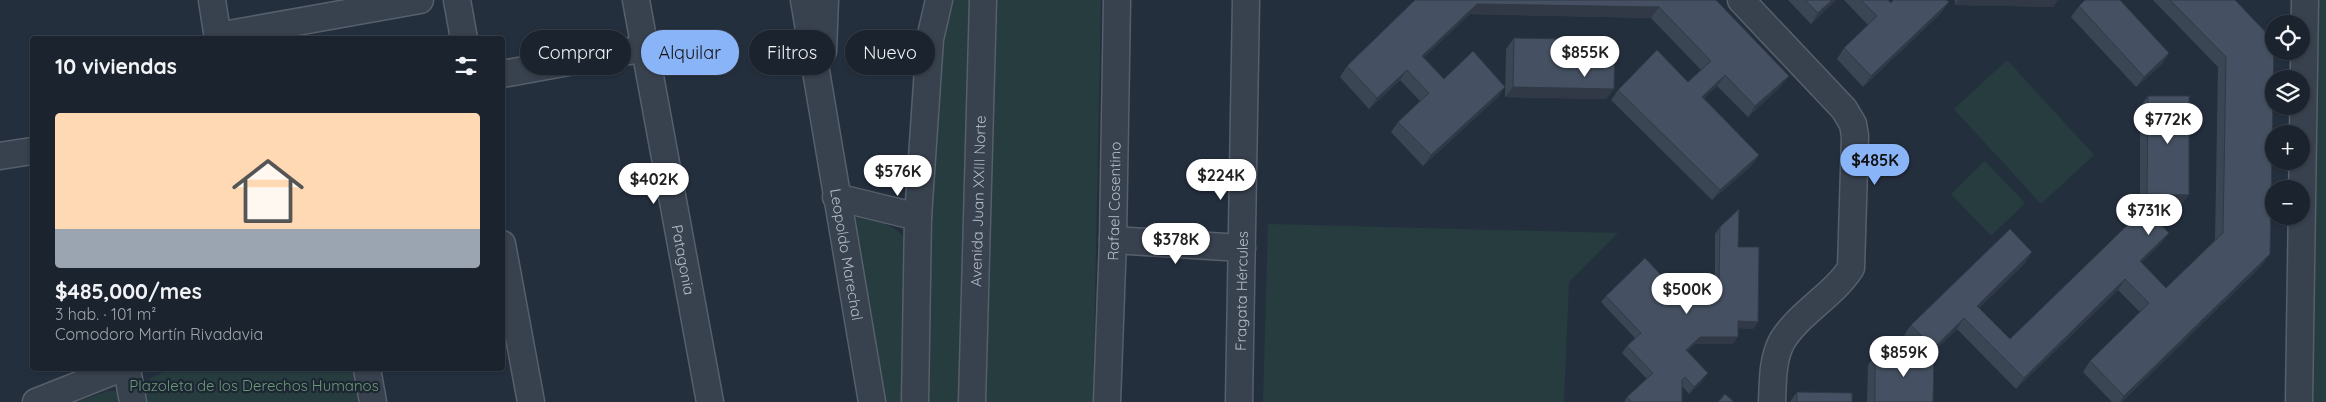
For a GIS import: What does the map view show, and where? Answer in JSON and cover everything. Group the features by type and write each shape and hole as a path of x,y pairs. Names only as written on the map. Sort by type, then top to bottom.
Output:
{"street":[{"path":"212,0 218,36"},
{"path":"223,36 420,0"},
{"path":"457,0 463,36"},
{"name":"Patagonia","path":"636,0 642,30"},
{"name":"Leopoldo Marechal","path":"804,0 872,402"},
{"name":"Leopoldo Marechal","path":"821,106 825,0"},
{"path":"915,402 918,217 930,39 939,0"},
{"name":"Avenida Juan XXIII Norte","path":"972,402 983,0"},
{"name":"Rafael Cosentino","path":"1107,402 1113,240 1118,0"},
{"name":"Fragata Hércules","path":"1239,402 1246,0"},
{"path":"1741,0 1844,109 1853,124 1855,136 1851,268 1844,278 1793,328 1782,342 1773,370 1772,402"},
{"path":"2300,402 2305,0"},
{"path":"505,73 641,49"},
{"name":"Patagonia","path":"651,75 710,402"},
{"path":"0,156 30,151"},
{"path":"836,197 918,217"},
{"path":"1113,240 1242,248"},
{"path":"505,260 531,402"},
{"path":"36,402 114,371"},
{"path":"127,371 133,402"},
{"path":"367,371 372,402"}],"green space":[{"path":"948,0 970,0 963,402 919,402 938,31"},
{"path":"993,0 1101,0 1093,402 982,402"},
{"path":"2311,0 2326,0 2326,402 2304,402 2307,225 2310,225 2310,180 2308,180 2308,170 2310,170"},
{"path":"2007,60 2094,155 2041,204 1954,109"},
{"path":"1985,161 2025,203 1991,236 1951,194"},
{"path":"858,217 888,225 903,236 906,402 879,402 852,219"},
{"path":"1268,224 1618,233 1569,282 1564,402 1263,402"},
{"name":"Plazoleta de los Derechos Humanos","path":"168,371 357,371 363,402 147,402 146,387 148,382"},
{"path":"108,391 118,391 126,402 76,402"}],"building":[{"path":"1415,0 1716,0 1789,76 1755,106 1725,75 1702,97 1759,155 1720,190 1618,90 1657,50 1688,82 1711,61 1659,7 1477,4 1422,56 1444,79 1473,51 1505,87 1431,155 1398,122 1429,93 1407,70 1377,98 1347,66"},
{"path":"1805,0 1832,0 1818,13"},
{"path":"1861,0 1888,0 1891,3 1893,0 1946,0 1949,2 1871,76 1844,48 1877,16"},
{"path":"2085,0 2120,0 2169,53 2144,77 2079,6"},
{"path":"2170,0 2235,0 2265,32 2265,60 2274,60 2273,70 2265,70 2265,115 2273,115 2272,125 2265,125 2265,170 2272,170 2271,180 2265,180 2265,225 2271,225 2270,254 2124,396 2090,361 2149,303 2125,279 2024,378 1964,318 1934,348 1911,325 2010,229 2032,252 1977,306 2010,339 2145,208 2169,233 2140,261 2166,288 2223,233 2226,57"},
{"path":"1514,38 1615,40 1614,89 1513,87"},
{"path":"2148,96 2189,96 2189,195 2147,194"},
{"path":"1739,209 1738,247 1759,247 1758,322 1738,321 1738,337 1700,337 1686,350 1708,373 1694,387 1685,377 1682,380 1682,402 1632,402 1627,397 1653,373 1627,346 1641,333 1606,296 1645,258 1675,290 1684,282 1719,282 1720,227"},
{"path":"1875,355 1934,355 1933,402 1875,402"},
{"path":"1797,392 1852,393 1852,402 1797,402"},
{"path":"1725,394 1734,402 1718,402"}]}
